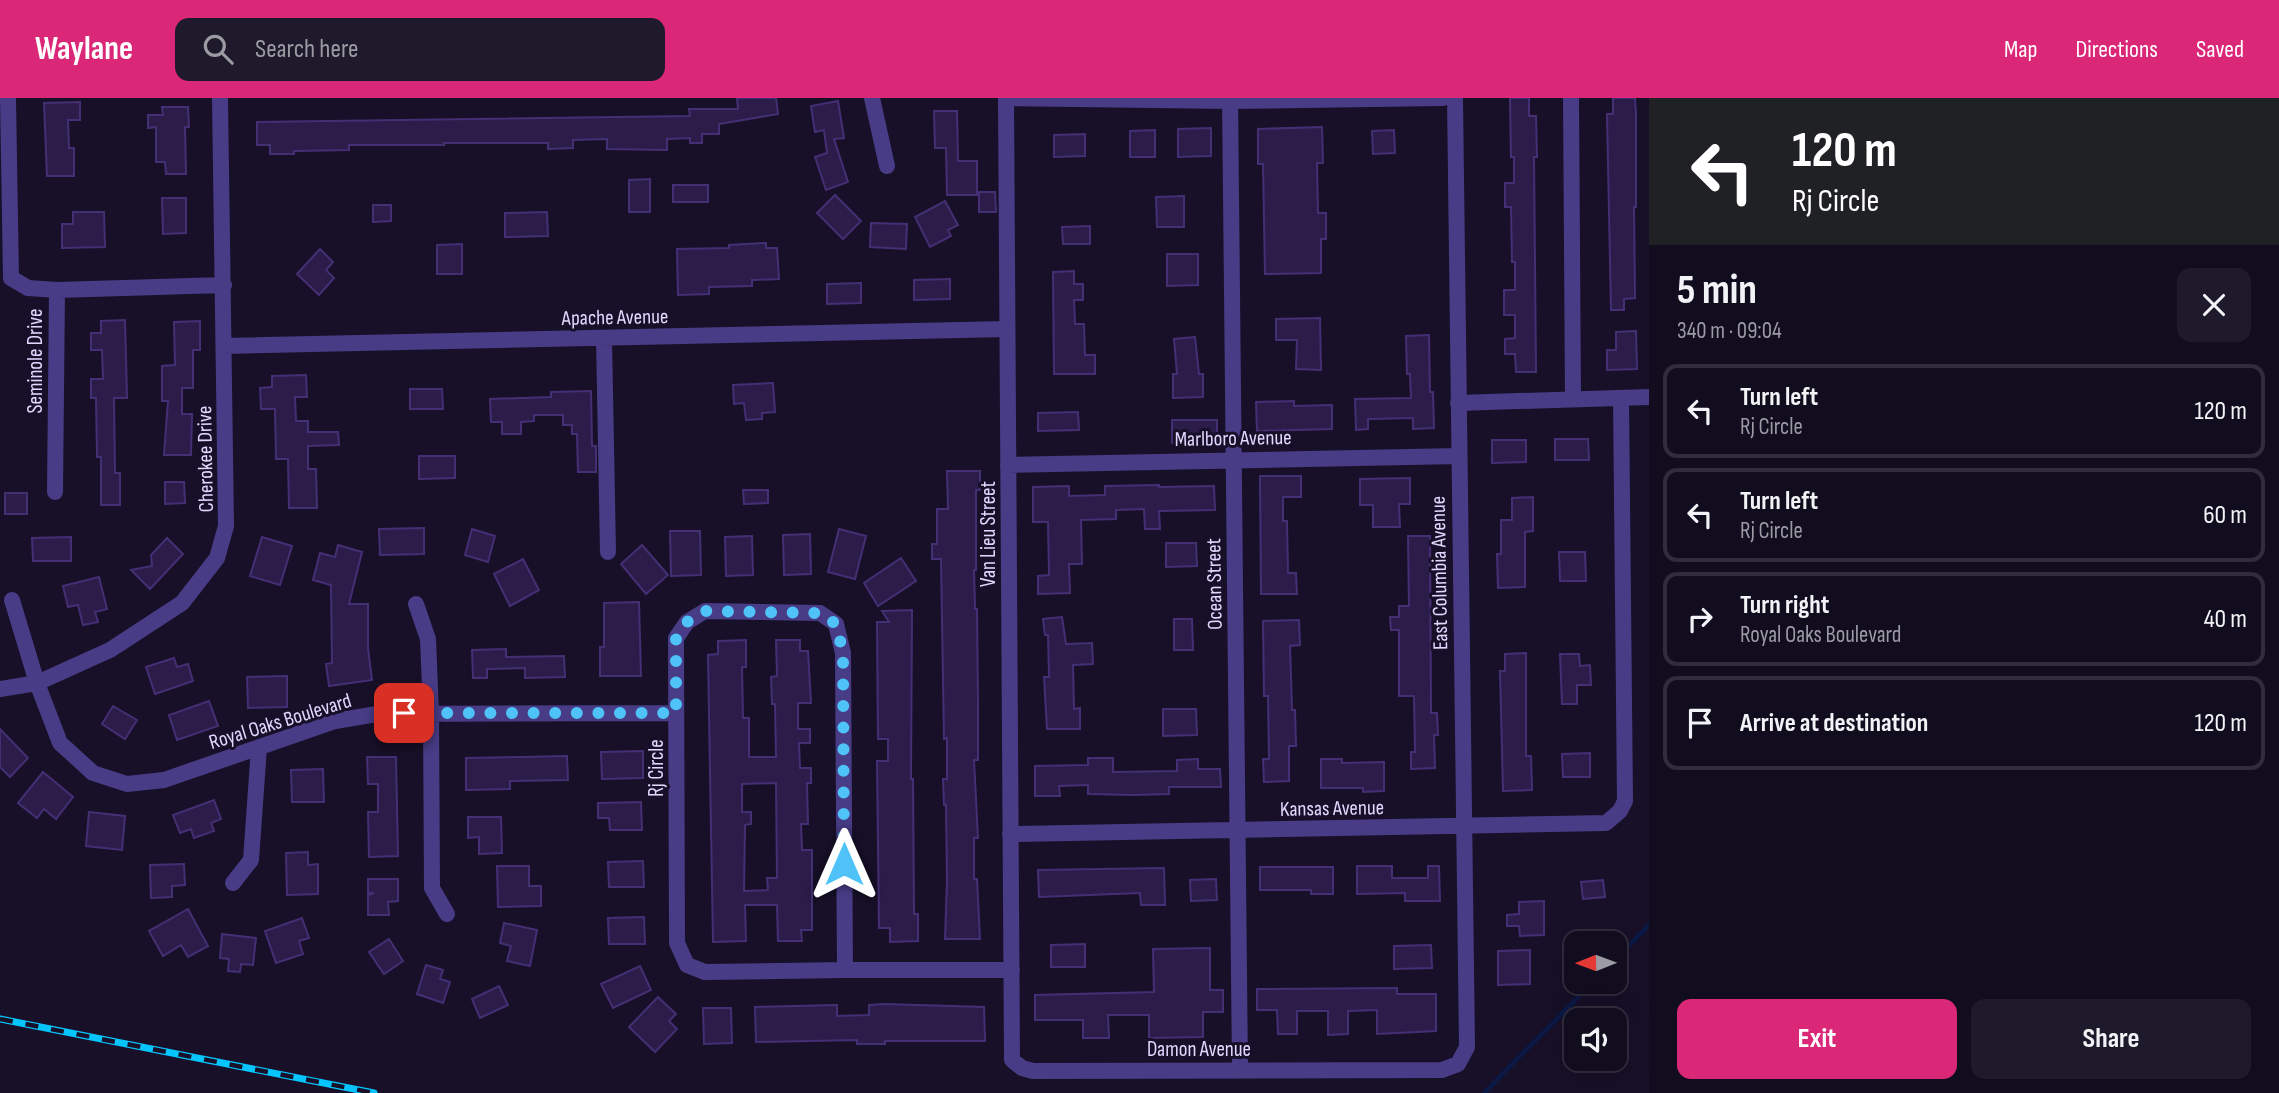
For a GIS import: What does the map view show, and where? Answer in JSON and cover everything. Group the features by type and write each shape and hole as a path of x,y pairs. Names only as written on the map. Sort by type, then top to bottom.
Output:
{"street":[{"name":"Seminole Drive","path":"8,98 4,137 11,278 28,288 57,290 55,492"},
{"name":"Cherokee Drive","path":"0,690 37,683 110,650 182,603 217,558 226,526 220,98"},
{"path":"873,98 887,166"},
{"path":"1006,98 1443,98"},
{"name":"Van Lieu Street","path":"1006,98 1012,970"},
{"name":"East Columbia Avenue","path":"1455,98 1467,1047"},
{"path":"1571,98 1573,399"},
{"name":"Ocean Street","path":"1230,99 1240,1070"},
{"path":"57,290 223,285"},
{"name":"Apache Avenue","path":"224,346 1007,329"},
{"path":"604,338 608,552"},
{"path":"1458,403 1649,397"},
{"name":"Kansas Avenue","path":"1010,834 1606,823 1620,811 1625,801 1626,782 1621,398"},
{"name":"Marlboro Avenue","path":"1008,465 1459,456"},
{"name":"Royal Oaks Boulevard","path":"12,600 37,683 60,743 93,773 127,783 164,780 335,722 377,714 676,713"},
{"path":"416,604 428,639 432,888 447,914"},
{"name":"Rj Circle","path":"845,970 843,653 836,624 820,613 705,611 687,622 676,638 677,943 687,965 705,972 1012,970"},
{"path":"233,883 251,860 259,747"},
{"name":"Damon Avenue","path":"1012,970 1012,1060 1022,1068 1033,1071 1442,1070 1458,1064 1467,1047"}],"building":[{"path":"737,98 776,98 778,114 719,124 719,134 702,134 702,143 690,143 690,138 667,139 667,150 607,149 607,139 573,140 573,148 548,149 548,143 349,145 349,150 294,151 294,154 270,154 270,145 257,145 257,122 690,116 689,109 738,109"},
{"path":"1510,98 1529,98 1529,116 1536,116 1536,372 1516,372 1515,354 1505,354 1505,339 1515,338 1515,315 1504,315 1504,290 1515,290 1511,207 1505,207 1505,183 1514,183"},
{"path":"1613,98 1635,98 1636,114 1635,298 1624,299 1624,310 1611,310 1607,114 1613,114"},
{"path":"838,101 844,138 834,139 848,182 826,190 815,157 827,153 824,130 815,132 811,106"},
{"path":"80,102 80,120 68,120 69,148 74,148 74,176 47,176 44,103"},
{"path":"162,107 188,107 189,127 185,127 186,174 166,174 165,162 156,162 156,127 148,128 148,115 163,115"},
{"path":"934,111 957,111 958,161 977,161 977,195 947,195 946,148 935,148"},
{"path":"1322,127 1323,163 1317,163 1318,213 1326,213 1326,239 1321,239 1321,273 1265,274 1263,164 1258,164 1258,129"},
{"path":"1211,128 1211,156 1178,157 1178,129"},
{"path":"1155,130 1155,157 1130,157 1130,131"},
{"path":"1394,130 1395,153 1373,154 1372,131"},
{"path":"1085,134 1085,156 1054,157 1054,135"},
{"path":"650,179 650,212 629,212 629,180"},
{"path":"673,185 708,185 708,202 673,202"},
{"path":"979,192 995,192 996,212 979,212"},
{"path":"835,195 861,221 843,239 817,213"},
{"path":"1184,196 1184,227 1157,227 1156,197"},
{"path":"162,198 186,198 186,233 163,234"},
{"path":"945,201 958,225 948,230 951,236 930,247 915,217"},
{"path":"373,205 391,205 391,221 373,222"},
{"path":"73,212 104,212 105,247 62,248 62,224 73,224"},
{"path":"547,212 548,236 505,237 505,213"},
{"path":"871,223 907,224 906,249 870,247"},
{"path":"1090,226 1090,244 1063,244 1062,227"},
{"path":"766,243 766,248 777,248 779,279 752,280 752,286 709,287 709,294 678,295 677,249 729,248 729,245"},
{"path":"462,244 462,274 437,274 437,245"},
{"path":"320,249 333,262 326,270 334,278 319,295 297,274"},
{"path":"1167,254 1198,254 1198,285 1167,286"},
{"path":"1074,271 1074,284 1083,284 1083,300 1074,300 1075,324 1084,324 1085,355 1095,355 1095,374 1054,374 1053,272"},
{"path":"950,279 950,299 914,300 914,280"},
{"path":"861,283 861,303 827,304 827,284"},
{"path":"1320,318 1321,370 1296,369 1297,340 1276,340 1276,319"},
{"path":"125,320 127,398 114,398 115,473 120,473 120,505 101,505 101,457 97,457 96,398 91,398 91,379 103,379 102,350 91,350 91,333 101,333 101,321"},
{"path":"200,321 200,350 193,350 193,388 182,388 182,414 192,414 191,455 164,455 168,401 162,401 162,366 175,365 174,322"},
{"path":"1636,331 1637,369 1607,370 1607,350 1616,350 1616,332"},
{"path":"1429,335 1434,428 1413,429 1413,418 1368,419 1368,429 1356,430 1355,399 1411,398 1406,336"},
{"path":"1195,337 1199,374 1203,374 1203,397 1173,398 1173,374 1177,374 1174,339"},
{"path":"306,375 307,397 295,397 296,421 308,421 308,432 338,432 339,445 308,446 308,469 316,469 317,508 289,508 288,459 276,459 275,409 261,409 260,388 272,387 272,376"},
{"path":"773,383 775,412 762,413 762,419 746,420 744,403 734,404 733,385"},
{"path":"410,389 442,389 443,409 410,409"},
{"path":"591,391 592,446 596,446 596,472 578,472 577,434 572,434 572,425 563,425 563,415 534,415 534,421 521,422 521,434 502,434 502,422 491,422 490,399 551,397 551,392"},
{"path":"1294,401 1294,406 1332,405 1332,429 1257,431 1256,402"},
{"path":"1078,412 1079,430 1038,431 1038,413"},
{"path":"1172,420 1217,420 1217,442 1172,443"},
{"path":"1555,439 1588,439 1589,460 1555,460"},
{"path":"1492,440 1526,440 1526,462 1492,463"},
{"path":"419,456 455,456 455,478 419,479"},
{"path":"947,471 980,471 980,490 976,490 974,570 977,609 978,760 974,760 978,838 974,838 974,879 977,879 980,939 945,939 947,880 943,779 947,779 947,738 944,739 941,559 932,559 932,544 937,544 937,509 948,509"},
{"path":"1260,476 1301,476 1301,497 1283,497 1283,521 1287,521 1288,573 1296,573 1297,594 1261,594"},
{"path":"1410,478 1410,504 1399,504 1400,527 1373,527 1373,505 1360,505 1360,479"},
{"path":"165,482 184,482 185,503 165,504"},
{"path":"1069,486 1069,496 1105,495 1105,486 1214,486 1215,510 1159,511 1160,529 1145,529 1144,509 1116,510 1116,519 1081,520 1082,564 1069,564 1070,593 1038,594 1038,576 1049,575 1048,522 1033,522 1033,487"},
{"path":"743,490 768,490 768,503 744,504"},
{"path":"5,493 27,493 27,514 5,514"},
{"path":"1533,497 1533,531 1525,532 1525,587 1498,588 1497,554 1501,554 1501,520 1512,520 1512,498"},
{"path":"424,528 424,554 380,555 379,529"},
{"path":"472,529 495,536 488,562 465,555"},
{"path":"839,529 866,536 855,579 828,572"},
{"path":"670,531 700,531 701,575 671,576"},
{"path":"810,534 811,574 784,575 783,535"},
{"path":"752,536 753,575 726,576 725,537"},
{"path":"1408,536 1430,536 1431,713 1437,713 1438,735 1434,735 1435,768 1411,769 1411,752 1415,752 1414,696 1399,696 1399,630 1391,630 1390,617 1399,617 1399,606 1409,606"},
{"path":"71,537 71,561 33,561 32,538"},
{"path":"262,537 292,546 280,585 250,576"},
{"path":"167,538 183,554 150,589 131,570 152,566 151,555"},
{"path":"1166,543 1196,543 1197,566 1166,567"},
{"path":"338,545 362,552 349,604 368,604 368,648 372,680 329,686 326,664 332,663 331,585 313,580 320,553 335,557"},
{"path":"642,545 668,575 646,594 621,564"},
{"path":"1559,552 1585,552 1586,581 1560,581"},
{"path":"901,558 916,581 878,606 864,583"},
{"path":"523,559 539,590 510,606 494,574"},
{"path":"99,577 107,609 95,612 98,622 83,625 78,605 68,607 63,586"},
{"path":"639,602 641,676 600,676 600,647 604,647 604,603"},
{"path":"912,610 911,779 914,914 918,914 918,941 890,942 890,928 879,928 877,761 888,761 888,739 878,739 877,622 889,622 882,611"},
{"path":"1062,617 1066,644 1092,643 1093,664 1073,665 1074,709 1080,708 1080,729 1047,729 1044,677 1049,677 1048,635 1045,635 1043,619"},
{"path":"1174,619 1192,619 1193,650 1174,650"},
{"path":"1299,620 1300,645 1290,646 1296,746 1289,746 1289,781 1264,782 1263,759 1269,759 1268,696 1264,696 1263,621"},
{"path":"746,640 746,667 742,667 743,718 749,718 749,757 776,757 775,704 772,704 771,677 777,676 776,640 800,640 800,651 808,651 811,703 798,703 798,729 810,729 810,743 799,743 800,768 811,768 811,783 807,783 808,824 801,824 802,850 812,850 812,930 801,930 802,941 778,941 777,905 745,905 746,941 713,942 708,655 718,654 718,641","holes":["776,783 777,878 767,878 768,890 744,891 745,825 751,824 751,812 742,812 742,784"]},
{"path":"506,649 506,657 564,656 565,677 525,678 525,668 487,669 487,678 473,678 472,650"},
{"path":"1526,653 1526,756 1531,756 1532,790 1503,791 1500,671 1505,671 1505,654"},
{"path":"1560,654 1579,654 1580,666 1590,665 1591,685 1577,685 1577,704 1562,704"},
{"path":"174,658 177,667 188,664 193,681 155,694 146,667"},
{"path":"287,676 287,707 248,708 247,677"},
{"path":"209,701 218,726 177,740 169,715"},
{"path":"113,706 137,720 125,739 102,724"},
{"path":"1163,709 1196,709 1197,735 1163,736"},
{"path":"0,729 28,758 10,777 0,767"},
{"path":"643,751 643,778 602,779 601,752"},
{"path":"1590,753 1590,777 1563,777 1562,754"},
{"path":"567,756 568,780 510,781 510,789 466,790 466,758"},
{"path":"367,757 396,757 398,856 369,857 368,812 378,812 378,784 368,784"},
{"path":"1088,758 1113,758 1113,772 1177,771 1177,760 1198,759 1198,769 1220,769 1221,787 1169,787 1169,794 1135,795 1088,794 1088,785 1059,786 1060,796 1035,796 1035,766 1088,765"},
{"path":"1321,759 1342,759 1342,763 1384,762 1384,791 1321,788"},
{"path":"323,769 324,802 292,802 291,770"},
{"path":"43,772 73,797 56,819 44,809 37,818 18,803"},
{"path":"214,800 221,819 211,823 214,831 194,838 191,829 180,833 173,815"},
{"path":"641,802 642,830 610,830 609,818 598,818 598,803"},
{"path":"89,812 125,816 122,850 86,846"},
{"path":"468,817 501,817 502,853 479,854 479,837 468,838"},
{"path":"308,852 308,865 318,864 318,894 287,895 286,853"},
{"path":"643,861 644,887 609,887 608,862"},
{"path":"184,864 185,885 172,886 172,897 151,898 150,865"},
{"path":"497,866 529,866 529,886 541,886 541,906 498,907"},
{"path":"1357,866 1392,866 1392,878 1428,878 1428,866 1439,866 1440,901 1405,901 1405,893 1357,894"},
{"path":"1260,867 1333,867 1333,894 1311,894 1311,890 1260,890"},
{"path":"1164,868 1165,905 1141,905 1140,893 1039,897 1038,870"},
{"path":"368,879 398,879 398,901 388,902 389,915 368,915 368,895 374,893 368,893"},
{"path":"1216,879 1217,900 1191,901 1190,880"},
{"path":"1603,880 1605,897 1583,899 1581,882"},
{"path":"1544,901 1544,935 1520,936 1519,926 1507,926 1507,915 1519,914 1519,902"},
{"path":"188,909 208,946 188,957 181,945 163,956 149,931"},
{"path":"644,917 645,944 609,944 608,918"},
{"path":"302,918 309,938 299,941 303,954 276,963 265,931"},
{"path":"504,923 537,930 530,966 507,961 511,946 500,943"},
{"path":"222,934 256,938 253,965 241,964 240,972 228,971 229,959 220,958"},
{"path":"389,939 403,961 384,974 369,952"},
{"path":"1085,944 1085,967 1051,967 1051,945"},
{"path":"1431,945 1432,968 1394,969 1394,946"},
{"path":"1210,948 1210,990 1223,990 1223,1012 1203,1012 1203,1037 1149,1038 1149,1015 1108,1015 1109,1038 1083,1038 1083,1020 1035,1020 1035,995 1154,992 1153,949"},
{"path":"1530,950 1530,984 1498,985 1498,951"},
{"path":"426,965 443,970 440,979 450,982 443,1003 417,994"},
{"path":"640,966 651,990 613,1008 601,984"},
{"path":"499,986 508,1005 480,1018 472,999"},
{"path":"1397,988 1397,994 1436,994 1436,1031 1377,1034 1377,1010 1348,1011 1348,1034 1328,1035 1328,1011 1297,1011 1297,1034 1278,1034 1277,1010 1257,1010 1257,989"},
{"path":"658,997 676,1014 669,1021 677,1029 655,1052 629,1027"},
{"path":"837,1005 837,1016 869,1015 869,1005 984,1007 985,1041 885,1041 885,1044 857,1044 857,1040 756,1042 755,1007"},
{"path":"703,1008 731,1008 732,1043 704,1044"}],"waterway":[{"path":"1628,947 1649,925"},
{"path":"1484,1093 1581,994"}],"railway":[{"path":"0,1019 374,1093"}],"route":[{"path":"404,713 676,713 676,638 687,622 705,611 820,613 836,624 843,653 844,864"}]}
